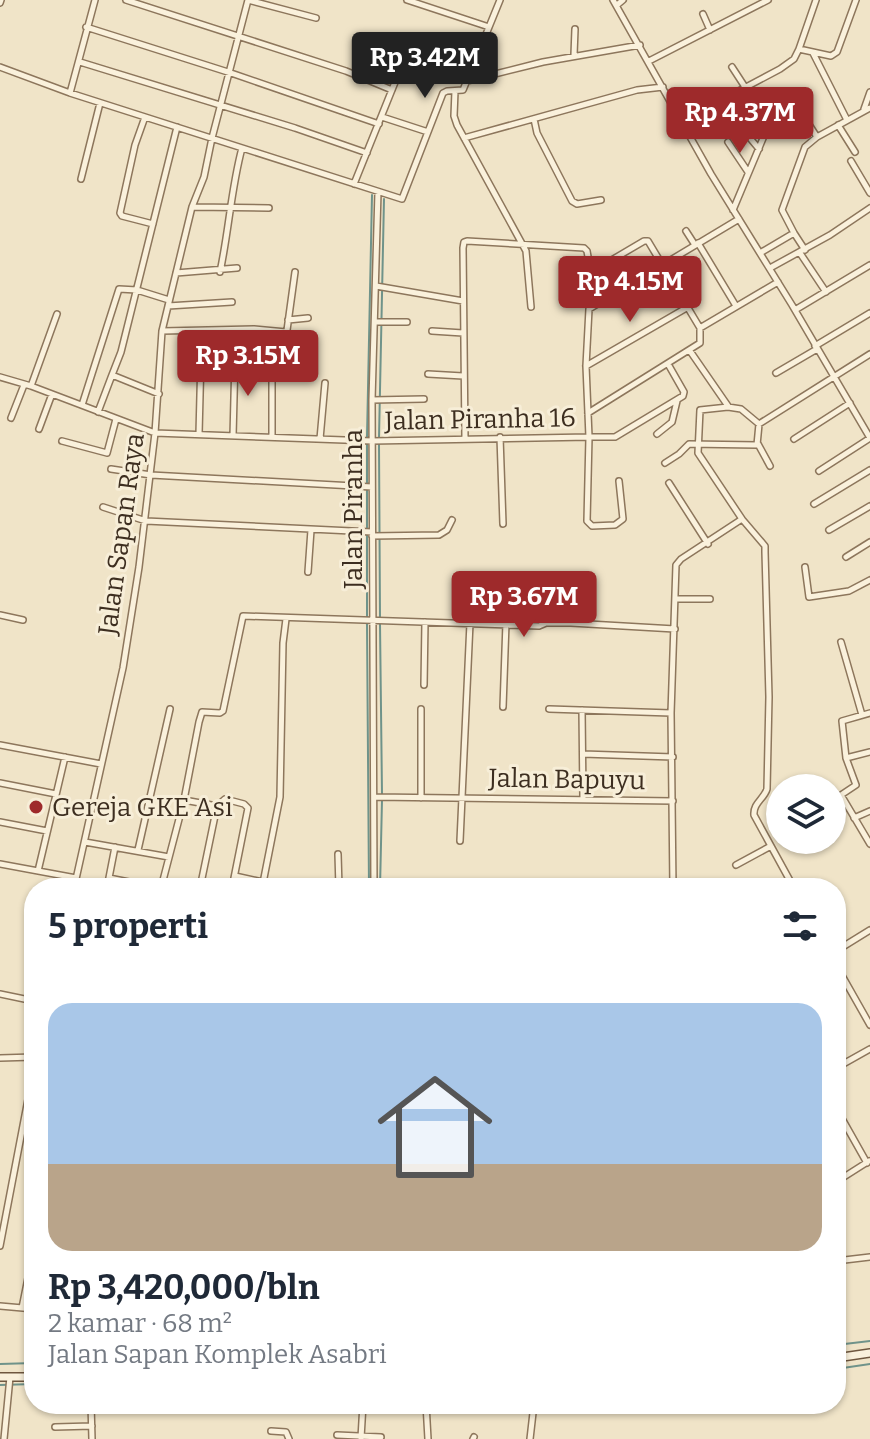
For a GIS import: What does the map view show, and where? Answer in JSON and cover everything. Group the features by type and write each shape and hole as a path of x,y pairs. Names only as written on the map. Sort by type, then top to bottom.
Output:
{"main road":[{"path":"846,1357 870,1353"},
{"path":"0,1377 24,1377"}],"street":[{"path":"70,93 95,0"},
{"path":"126,0 346,71 392,90"},
{"path":"248,0 316,18"},
{"name":"Jalan Sapan Raya","path":"76,878 123,668 146,521 162,331 248,0"},
{"path":"407,0 489,27"},
{"path":"0,67 100,103 397,199 405,196 443,93 463,90 500,0"},
{"path":"623,0 615,3 733,210 870,438 819,471"},
{"path":"649,61 768,0"},
{"path":"682,121 794,59 816,0"},
{"path":"799,49 828,56 836,54 856,0"},
{"path":"703,14 710,30"},
{"path":"86,27 379,124"},
{"path":"574,55 575,29"},
{"path":"467,81 574,55 640,45"},
{"path":"812,53 847,120"},
{"path":"354,184 406,55"},
{"path":"80,62 367,153"},
{"path":"732,67 745,87"},
{"path":"464,138 637,90 663,87"},
{"path":"455,91 454,116 523,243 528,261 531,307"},
{"path":"826,292 802,252 782,207 805,147 868,108 870,92"},
{"path":"81,179 100,103"},
{"path":"799,109 817,137"},
{"path":"733,210 774,112"},
{"path":"145,117 135,145 120,213 153,224"},
{"path":"382,117 428,132"},
{"path":"534,119 537,133 572,201 577,204 601,200"},
{"path":"838,125 855,152"},
{"path":"98,412 137,290 177,127"},
{"path":"744,131 759,149"},
{"path":"728,142 748,173"},
{"path":"220,272 228,236 228,208 242,148"},
{"path":"851,161 870,193"},
{"name":"Jalan Piranha","path":"374,878 372,400 378,192"},
{"path":"192,207 269,208"},
{"path":"770,268 802,252 870,208"},
{"path":"619,481 623,519 615,525 592,526 587,521 589,437 586,366 589,309 739,219"},
{"path":"686,231 736,306"},
{"path":"760,253 794,233"},
{"path":"465,438 464,242 584,248 593,271 646,240 663,263 700,328 700,343 588,413"},
{"path":"795,310 870,265"},
{"path":"176,273 220,272 237,268"},
{"path":"272,437 272,366 283,354 295,272"},
{"path":"700,328 778,282"},
{"path":"376,286 463,301"},
{"path":"82,405 118,292 123,288 137,290 169,303 232,302"},
{"path":"586,366 688,307"},
{"path":"776,373 870,313"},
{"path":"11,418 57,314"},
{"path":"288,320 308,318"},
{"path":"375,322 407,322"},
{"path":"162,331 254,329 286,332"},
{"path":"432,331 463,333"},
{"path":"690,351 728,407"},
{"path":"759,424 870,354"},
{"path":"199,434 201,356"},
{"path":"233,436 235,359"},
{"path":"657,434 672,422 678,400 684,392 668,364"},
{"path":"428,374 463,376"},
{"path":"112,375 159,394"},
{"name":"Jalan Piranha 16","path":"0,377 155,433 372,441 615,437 678,400"},
{"path":"320,439 325,383"},
{"path":"39,429 52,394"},
{"path":"372,400 424,399"},
{"path":"794,439 850,403"},
{"path":"767,774 769,697 765,546 742,519 698,453 700,409 728,407 744,410 759,424 758,444 770,466"},
{"path":"62,441 107,453 116,419"},
{"path":"500,437 503,524"},
{"path":"665,463 681,452 685,445 700,442 758,444"},
{"path":"111,469 151,475 372,487"},
{"path":"814,504 870,470"},
{"path":"669,483 708,544"},
{"path":"829,530 870,506"},
{"path":"103,507 146,521 372,534 439,535 447,530 452,520"},
{"path":"673,801 671,713 678,562 742,519"},
{"path":"308,572 311,530"},
{"path":"846,557 870,542"},
{"path":"805,567 809,597 849,591 870,580"},
{"path":"677,599 710,599"},
{"path":"0,615 23,620"},
{"path":"163,878 184,800 202,712 223,711 243,616 539,626 571,623 675,629"},
{"path":"263,878 280,797 286,619"},
{"path":"424,685 425,622"},
{"path":"460,841 470,623"},
{"path":"503,707 506,623"},
{"path":"841,642 862,715"},
{"path":"138,850 170,709"},
{"path":"421,709 421,798"},
{"path":"549,709 671,713"},
{"path":"582,710 583,798"},
{"path":"870,713 842,721 846,758 856,785 843,793 841,798 870,844"},
{"path":"0,745 101,764"},
{"path":"846,758 870,752"},
{"path":"583,754 673,757"},
{"path":"38,871 65,757"},
{"path":"0,783 56,794"},
{"path":"766,790 753,809 766,836"},
{"name":"Jalan Bapuyu","path":"375,797 673,801 673,878"},
{"path":"202,878 217,806 225,799 248,808 235,876 241,878"},
{"path":"184,800 217,806"},
{"path":"854,818 870,811"},
{"path":"0,822 47,831"},
{"path":"85,842 169,857"},
{"path":"109,878 115,847"},
{"path":"736,865 766,849"},
{"path":"338,854 339,878"},
{"path":"775,854 789,878"},
{"path":"0,864 76,878"},
{"path":"846,945 870,930"},
{"path":"846,983 870,1025"},
{"path":"0,994 24,999"},
{"path":"846,1062 870,1049"},
{"path":"0,1060 24,1058"},
{"path":"0,1246 24,1120"},
{"path":"846,1124 869,1162 846,1176"},
{"path":"846,1260 870,1257"},
{"path":"0,1306 22,1308 24,1298"},
{"path":"4,1439 10,1377"},
{"path":"91,1414 92,1439"},
{"path":"360,1438 362,1414"},
{"path":"427,1414 428,1439"},
{"path":"530,1439 533,1414"},
{"path":"55,1427 92,1426"},
{"path":"271,1431 286,1432 289,1439"},
{"path":"337,1435 381,1437"}],"waterway":[{"path":"367,437 372,195"},
{"path":"379,438 384,199"},
{"path":"367,444 367,617"},
{"path":"379,444 380,618"},
{"path":"367,624 369,878"},
{"path":"380,624 382,794"},
{"path":"380,878 382,800"},
{"path":"846,1344 870,1341"},
{"path":"0,1364 24,1363"},
{"path":"846,1368 870,1364"},
{"path":"0,1385 24,1384"}],"place":[{"name":"Gereja GKE Asi","path":"36,807"}]}
